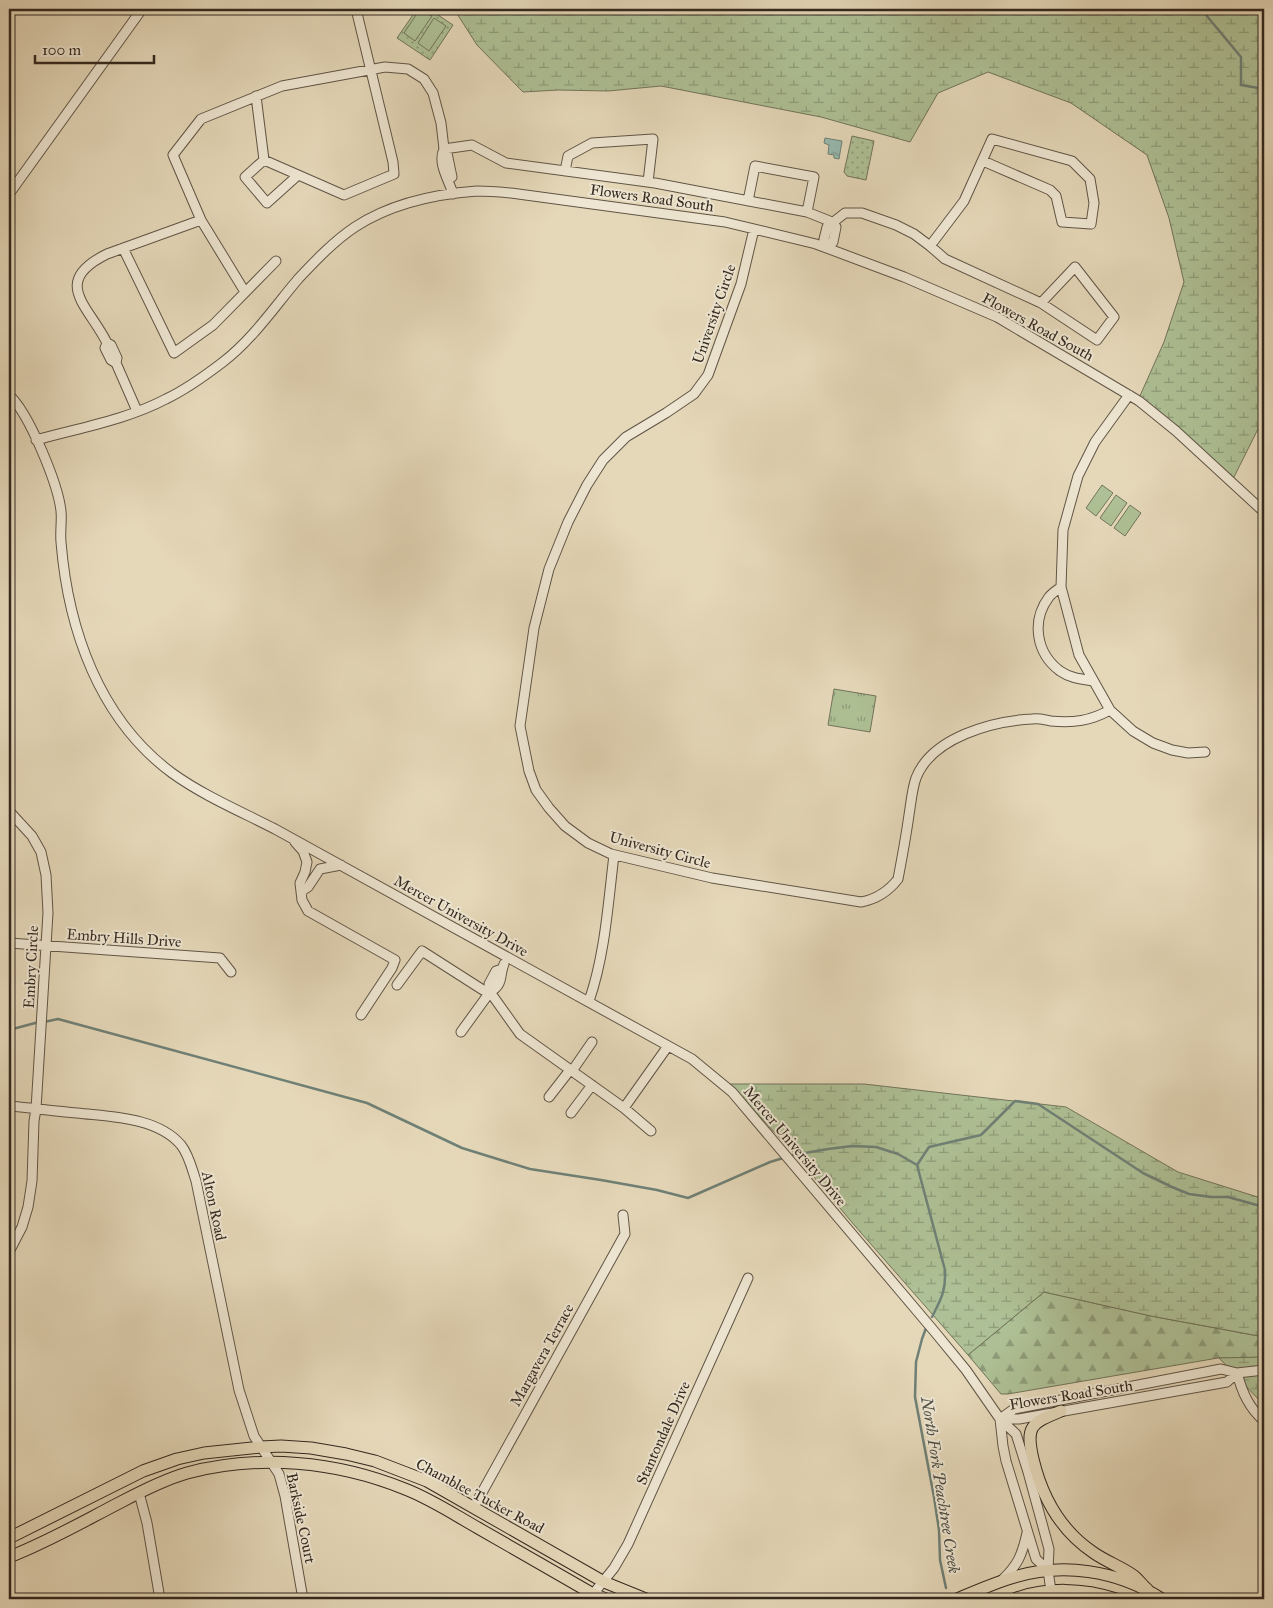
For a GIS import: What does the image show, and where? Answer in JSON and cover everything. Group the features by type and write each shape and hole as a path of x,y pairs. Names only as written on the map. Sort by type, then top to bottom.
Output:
{"main road":[{"path":"1061,1411 1038,1421 1034,1425 1029,1441 1041,1486 1050,1507 1074,1537 1094,1553 1134,1576 1148,1590"},
{"name":"Chamblee Tucker Road","path":"9,1538 143,1471 177,1460 204,1453 261,1447 311,1448 375,1461 427,1481 604,1582 646,1599"},
{"name":"Chamblee Tucker Road","path":"9,1556 34,1547 140,1493 186,1474 240,1464 272,1462 309,1464 348,1470 406,1489 593,1594 606,1599"},
{"path":"957,1599 1011,1578 1048,1570 1088,1571 1119,1578 1148,1590 1162,1599"},
{"path":"1014,1599 1052,1591 1069,1590 1101,1594 1116,1599"}],"street":[{"path":"9,194 142,9"},
{"path":"264,160 344,195 394,174 393,162 358,10"},
{"path":"245,292 201,220 173,155 201,119 282,86 385,66 408,69 424,79 433,93 456,173 451,180 453,194"},
{"path":"256,96 264,160"},
{"path":"565,171 568,156 592,143 653,139 648,182"},
{"path":"930,246 964,201 992,139 1072,161 1090,179 1094,203 1091,224 1062,222 1056,196 1050,190 983,161"},
{"path":"448,148 472,146 506,163 648,182 807,212 832,222 836,227 833,242 828,248"},
{"path":"264,160 245,177 267,203 297,176"},
{"path":"748,201 755,166 814,178 807,212"},
{"name":"Flowers Road South","path":"36,440 108,421 167,399 224,361 263,323 299,279 320,257 356,227 377,215 406,204 453,194 479,191 511,193 725,222 816,244 904,278 997,317 1139,401 1176,430 1264,512"},
{"path":"832,222 845,214 862,214 896,225 914,234 945,259 1041,303 1097,340 1114,317 1075,267 1041,303"},
{"path":"137,411 116,363 111,360 105,348 107,343 77,294 76,286 80,276 96,259 201,220"},
{"name":"University Circle","path":"754,229 741,284 708,375 694,394 626,437 603,460 586,485 568,522 549,570 534,628 520,726 529,771 536,790 549,808 565,826 588,843 614,855 712,878 861,902 871,900 890,888 898,879 916,777 938,748 984,726 1035,718 1077,722 1095,718 1110,710"},
{"path":"123,248 174,353 213,325 276,261"},
{"name":"Mercer University Drive","path":"9,395 25,417 57,492 61,511 61,541 66,586 74,620 86,656 102,693 122,724 147,752 173,773 209,796 341,865 692,1059 732,1092 966,1370 1000,1419 1016,1434 1049,1549 1048,1570 1052,1591"},
{"path":"1129,395 1095,442 1078,476 1063,530 1061,587 1079,655 1110,710 1133,731 1153,743 1180,751 1205,752"},
{"path":"1061,587 1050,595 1042,608 1037,627 1041,648 1049,660 1060,670 1073,678 1093,681"},
{"name":"Embry Circle","path":"9,811 32,836 41,852 46,875 48,913 34,1121 32,1181 28,1208 22,1227 9,1252"},
{"path":"293,839 303,851 307,862 300,883 302,900 308,910 395,960 392,968 361,1015"},
{"path":"589,1001 604,943 614,855"},
{"path":"302,891 308,888 320,869 341,865"},
{"path":"306,868 316,874"},
{"name":"Embry Hills Drive","path":"9,943 220,958 232,972"},
{"path":"396,985 422,951 483,990 490,992 520,1034 624,1108 651,1131"},
{"path":"461,1032 490,992 496,988 503,976 502,970 508,957"},
{"path":"549,1097 592,1042"},
{"path":"624,1108 668,1046"},
{"path":"571,1113 592,1085"},
{"name":"Alton Road","path":"9,1106 128,1119 148,1124 170,1136 182,1146 196,1181 238,1390 254,1436 261,1447"},
{"name":"Margavera Terrace","path":"474,1507 625,1234 623,1215"},
{"name":"Stantondale Drive","path":"593,1594 604,1582 628,1544 748,1278"},
{"name":"Flowers Road South","path":"1000,1419 1014,1409 1221,1368 1237,1373 1264,1370"},
{"path":"1237,1373 1241,1389 1249,1404 1264,1421"},
{"name":"Flowers Road South","path":"1000,1419 1019,1419 1227,1382 1237,1373"},
{"name":"Mercer University Drive","path":"1000,1419 1006,1461 1036,1560 1048,1570"},
{"name":"Barkside Court","path":"261,1447 278,1474 285,1496 303,1599"},
{"path":"140,1493 160,1599"},
{"path":"998,1583 1013,1569 1019,1560 1027,1531"}],"green space":[{"path":"417,9 429,9 453,25 430,60 397,38"},
{"path":"420,9 432,16 415,41 404,33"},
{"path":"454,9 1264,9 1264,417 1231,483 1139,398 1164,342 1184,282 1169,218 1147,155 1071,103 988,72 938,93 910,142 821,117 661,86 608,91 558,90 523,92 477,45"},
{"path":"434,18 446,26 429,51 418,43"},
{"path":"852,136 874,141 866,180 847,176 844,172"},
{"path":"1102,485 1113,493 1096,516 1086,508"},
{"path":"1116,495 1127,503 1111,526 1100,518"},
{"path":"1130,505 1141,513 1125,536 1114,528"},
{"path":"834,689 876,696 870,732 828,725"},
{"path":"729,1084 864,1084 1066,1107 1178,1172 1264,1199 1264,1337 1151,1316 1044,1292 968,1355 793,1152"},
{"path":"1044,1292 1151,1316 1264,1337 1264,1358 1218,1358 1001,1394 968,1355"},
{"path":"1264,1357 1264,1405 1219,1358"}],"water":[{"path":"825,138 842,141 839,159 834,158 834,155 828,154 829,145 824,143"}],"waterway":[{"path":"1201,9 1241,57 1241,85 1264,89"},
{"path":"44,1022 58,1019 367,1103 462,1148 530,1169 657,1190 688,1198 770,1162 793,1155 828,1149 852,1146 876,1147 898,1154 917,1165"},
{"path":"9,1030 39,1022"},
{"name":"North Fork Peachtree Creek","path":"932,1317 942,1295 945,1284 945,1270 917,1165 929,1147 981,1135 1015,1101 1038,1104 1143,1173 1172,1187 1189,1194 1228,1197 1264,1207"},
{"name":"North Fork Peachtree Creek","path":"926,1328 916,1362 915,1397 934,1497 939,1530 940,1560 946,1588"}]}
